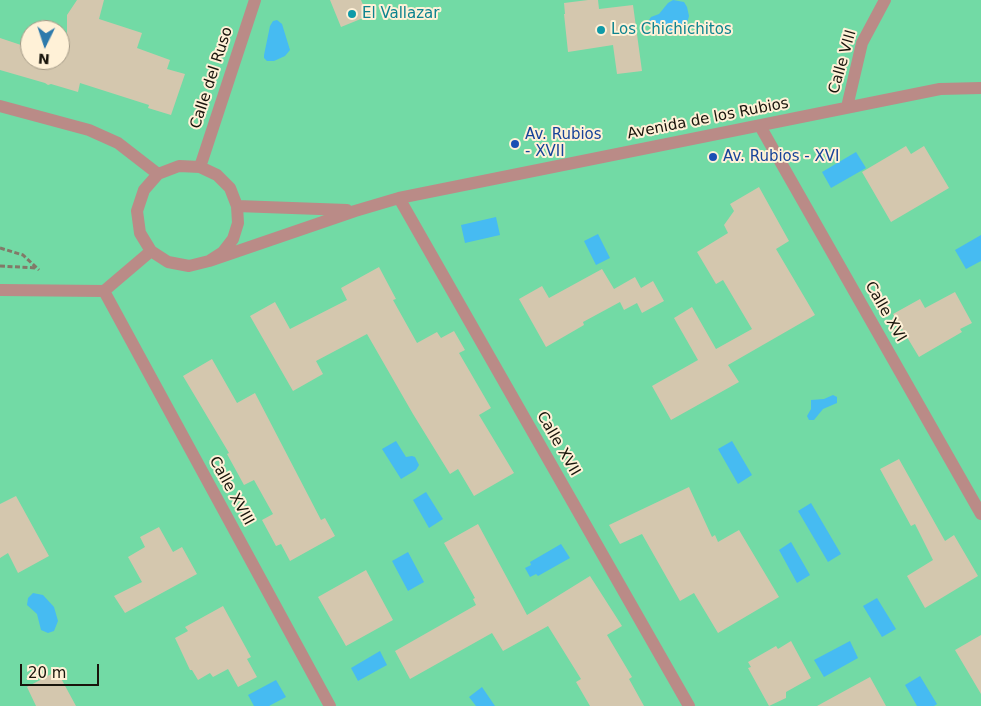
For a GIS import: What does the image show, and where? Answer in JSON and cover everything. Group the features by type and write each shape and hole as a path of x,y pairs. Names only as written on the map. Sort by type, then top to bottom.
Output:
{"street":[{"name":"Calle del Ruso","path":"200,167 255,0"},
{"name":"Calle VIII","path":"846,107 862,43 885,0"},
{"name":"Avenida de los Rubios","path":"151,251 168,262 189,266 399,198 520,172 940,89 981,88"},
{"path":"0,106 89,130 118,142 158,174"},
{"name":"Calle XVI","path":"760,126 981,514"},
{"path":"0,290 104,290 151,251 140,233 137,211 144,190 158,174 178,166 200,167"},
{"name":"Avenida de los Rubios","path":"200,167 217,175 230,188 237,206 238,223 233,239 223,252 209,261"},
{"name":"Calle XVII","path":"399,198 689,706"},
{"name":"Avenida de los Rubios","path":"237,206 355,211"},
{"name":"Calle XVIII","path":"104,290 330,706"}],"path":[{"path":"0,248 23,255 59,290"},
{"path":"0,266 37,268"}],"green space":[{"path":"0,0 981,0 981,706 0,706"}],"water":[{"path":"673,0 684,2 687,7 689,16 686,28 677,33 672,33 662,25 650,26 649,20 651,17 659,14"},
{"path":"277,20 282,24 290,50 285,56 274,61 267,61 264,55 270,26 273,21"},
{"path":"856,152 866,168 831,188 822,172"},
{"path":"496,217 500,235 465,243 461,225"},
{"path":"598,234 610,258 596,265 584,241"},
{"path":"981,235 981,261 966,269 955,250"},
{"path":"833,395 837,397 837,403 823,409 814,420 809,420 807,416 811,409 811,400 824,399"},
{"path":"396,441 406,457 415,457 419,465 416,470 401,479 382,449"},
{"path":"732,441 752,475 738,484 718,449"},
{"path":"426,492 443,519 429,528 413,500"},
{"path":"811,503 841,554 828,562 798,511"},
{"path":"791,542 810,575 797,583 779,550"},
{"path":"561,544 570,558 538,576 536,574 530,577 525,568 531,565 530,562"},
{"path":"408,552 424,582 408,591 392,561"},
{"path":"33,593 43,595 54,607 58,621 54,631 48,633 41,630 37,614 27,605 28,598"},
{"path":"877,598 896,629 882,637 863,606"},
{"path":"850,641 858,658 824,677 814,660"},
{"path":"380,651 387,665 358,681 351,668"},
{"path":"920,676 937,704 934,706 917,706 905,685"},
{"path":"276,680 286,697 269,706 254,706 248,695"},
{"path":"482,687 495,706 476,706 469,697"}],"building":[{"path":"77,0 104,0 99,19 142,33 137,48 170,60 167,69 185,74 171,115 148,108 149,105 80,83 78,92 0,70 0,38 20,45 20,70 70,70 70,20 67,20 67,15"},
{"name":"El Vallazar","path":"330,0 361,0 368,16 341,27"},
{"name":"Los Chichichitos","path":"598,0 599,9 633,5 642,71 617,74 613,45 568,52 564,3"},
{"path":"906,146 911,154 924,146 949,188 891,222 862,172"},
{"path":"759,187 789,241 776,249 815,315 728,365 739,382 671,420 652,386 698,360 674,318 692,307 716,349 752,329 723,280 716,284 697,252 728,233 724,225 734,211 730,204"},
{"path":"379,267 396,299 393,300 417,343 437,332 441,338 454,331 465,350 459,353 491,408 479,415 514,473 474,496 458,469 450,474 367,334 316,361 323,374 293,391 250,316 275,302 290,329 347,300 341,288"},
{"path":"602,269 614,289 635,277 641,288 653,281 664,301 642,313 637,303 624,310 620,302 583,322 584,325 546,347 519,299 542,286 549,298"},
{"path":"955,292 972,323 960,329 962,332 919,357 893,314 920,299 925,308"},
{"path":"212,359 237,403 255,393 321,520 325,518 335,536 290,561 281,544 276,546 262,520 273,514 254,480 244,485 227,454 229,453 183,376"},
{"path":"899,459 945,541 954,535 978,576 925,608 907,576 933,560 915,524 911,526 880,469"},
{"path":"689,487 712,537 715,535 718,542 739,530 779,597 718,633 694,593 680,601 642,534 620,544 609,525"},
{"path":"16,496 49,556 18,573 8,553 0,558 0,504"},
{"path":"478,524 527,615 590,576 622,626 607,635 632,677 629,679 644,706 590,706 576,682 581,679 548,626 503,651 492,633 410,679 395,651 476,605 473,599 475,598 444,543"},
{"path":"159,527 173,552 182,547 197,574 125,613 114,596 142,582 128,557 145,547 140,537"},
{"path":"366,570 393,620 346,646 318,597"},
{"path":"223,606 251,657 247,659 257,677 238,687 228,669 213,677 210,673 198,680 192,670 190,670 175,638 188,631 185,627"},
{"path":"981,635 981,694 955,650"},
{"path":"791,641 811,678 786,692 786,698 769,706 748,668 751,667 748,662 776,646 778,649"},
{"path":"57,671 76,706 36,706 27,687"},
{"path":"870,677 886,706 817,706"}],"place":[{"name":"El Vallazar","path":"352,14"},
{"name":"Los Chichichitos","path":"601,30"},
{"name":"Av. Rubios - XVII","path":"515,144"},
{"name":"Av. Rubios - XVI","path":"713,157"}]}
